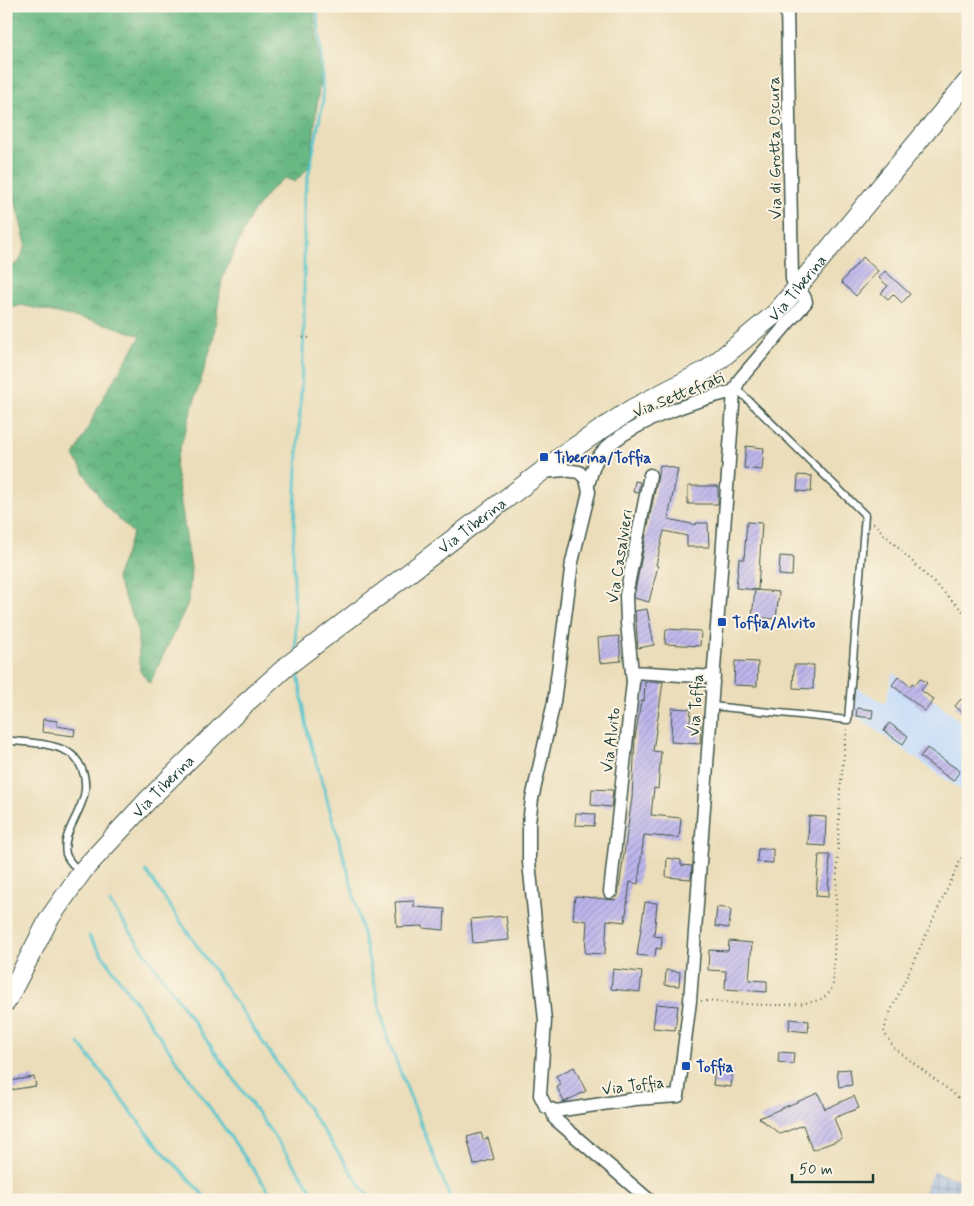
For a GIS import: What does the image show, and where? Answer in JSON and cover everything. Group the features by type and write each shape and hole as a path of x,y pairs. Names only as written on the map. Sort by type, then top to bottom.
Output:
{"main road":[{"name":"Via Tiberina","path":"6,1002 49,919 81,873 149,799 247,702 287,666 566,453 632,410 707,370 776,314 968,81"}],"street":[{"name":"Via di Grotta Oscura","path":"787,6 792,279 797,289"},
{"name":"Via Settefrati","path":"588,485 595,464 602,453 641,424 693,402 735,389 740,378 805,305 805,296 797,289"},
{"name":"Via Toffia","path":"552,1110 635,1099 678,1096 690,1000 735,389"},
{"path":"566,453 575,470 582,474 588,485 588,502 571,570 554,702 532,799 529,823 529,862 545,1021 540,1095 543,1104 552,1110 555,1118 649,1200"},
{"path":"540,473 575,470"},
{"name":"Via Casalvieri","path":"633,672 627,623 626,595 650,475"},
{"path":"633,672 714,677"},
{"name":"Via Alvito","path":"610,892 633,672"}],"lane":[{"path":"712,706 848,720 865,516 735,389"},
{"path":"6,740 57,747 73,755 81,766 85,778 85,792 68,836 66,848 69,859 81,873"}],"path":[{"path":"298,337 310,338"},
{"path":"865,516 968,616"},
{"path":"690,1000 785,1005 814,1001 828,994 833,986 840,790 848,720"},
{"path":"968,844 887,1019 884,1032 894,1048 968,1106"}],"shaded area":[{"path":"893,672 909,686 912,683 968,727 968,795 854,715 856,687 885,704"},
{"path":"933,1171 968,1182 968,1200 921,1200"}],"green space":[{"path":"6,6 313,6 321,70 310,166 295,182 285,178 272,188 251,215 222,279 213,341 175,464 191,568 189,601 150,683 140,671 137,627 116,578 133,533 105,506 74,456 105,394 141,336 110,325 21,305 6,310 6,270 19,262 26,244 6,165"}],"building":[{"path":"863,257 878,271 856,296 841,282"},
{"path":"885,271 910,294 902,303 893,294 888,299 881,293 888,286 879,278"},
{"path":"746,446 764,448 762,470 744,468"},
{"path":"660,465 678,469 668,519 696,525 696,523 708,523 709,547 687,547 687,536 664,531 649,602 634,598 634,596"},
{"path":"798,475 812,476 811,492 797,491"},
{"path":"635,481 640,482 638,493 633,492"},
{"path":"688,486 718,486 718,504 688,504"},
{"path":"747,522 762,523 758,590 736,588 739,559 744,559"},
{"path":"626,537 629,538 626,551 622,550"},
{"path":"780,556 793,557 792,576 779,575"},
{"path":"755,590 779,592 776,619 752,617"},
{"path":"647,609 654,645 638,648 635,611"},
{"path":"666,629 701,631 700,646 665,644"},
{"path":"619,636 621,661 600,663 598,638"},
{"path":"735,661 758,662 757,686 734,685"},
{"path":"794,665 814,665 813,689 793,688"},
{"path":"898,677 910,686 912,683 915,685 920,678 927,683 921,690 934,700 925,711 892,685"},
{"path":"645,682 663,682 653,751 661,752 658,789 654,788 651,815 681,818 679,838 644,835 638,884 630,882 625,922 607,920 605,954 585,953 587,921 573,919 575,896 615,900 618,896 632,798 635,739 641,701 644,701"},
{"path":"961,699 968,704 968,718 955,706"},
{"path":"672,708 691,709 690,722 701,723 700,744 671,742"},
{"path":"857,708 873,710 872,718 856,716"},
{"path":"43,719 57,721 57,726 75,729 74,736 42,732"},
{"path":"889,723 908,736 903,744 884,731"},
{"path":"927,748 960,771 953,781 920,757"},
{"path":"592,789 613,790 611,807 591,805"},
{"path":"576,813 595,814 594,826 575,825"},
{"path":"809,816 826,817 825,846 808,845"},
{"path":"758,849 773,849 773,863 757,862"},
{"path":"819,855 830,855 828,897 816,896"},
{"path":"667,858 681,860 681,865 692,866 691,879 666,877"},
{"path":"414,901 414,907 445,909 444,930 423,928 423,926 397,927 395,902"},
{"path":"645,902 657,903 654,936 662,937 661,949 656,948 655,957 637,955"},
{"path":"717,907 731,909 729,928 715,926"},
{"path":"506,916 509,940 473,943 471,919"},
{"path":"729,941 752,943 749,980 767,981 767,992 725,989 726,971 708,970 709,950 728,951"},
{"path":"613,969 642,972 640,992 611,989"},
{"path":"666,970 680,972 679,986 665,985"},
{"path":"656,1004 678,1006 675,1030 653,1028"},
{"path":"790,1019 809,1021 808,1032 789,1030"},
{"path":"779,1052 794,1053 793,1064 778,1062"},
{"path":"574,1067 586,1091 564,1102 557,1087 561,1085 556,1076"},
{"path":"715,1068 733,1070 731,1087 713,1085"},
{"path":"850,1069 852,1085 839,1087 837,1070"},
{"path":"34,1077 36,1086 10,1090 9,1081"},
{"path":"818,1093 825,1109 854,1096 859,1108 834,1118 842,1139 812,1150 803,1125 780,1134 759,1118"},
{"path":"481,1133 483,1139 488,1138 494,1159 474,1165 467,1137"}],"waterway":[{"path":"296,651 293,549 304,332 304,197 323,102 321,47 316,6"},
{"path":"297,667 308,734 349,875 387,1038 451,1200"},
{"path":"146,871 369,1198"},
{"path":"110,903 319,1200"},
{"path":"89,936 275,1200"},
{"path":"79,1043 155,1143 208,1200"}],"place":[{"name":"Tiberina/Toffia","path":"544,457"},
{"name":"Toffia/Alvito","path":"722,622"},
{"name":"Toffia","path":"686,1066"}]}
